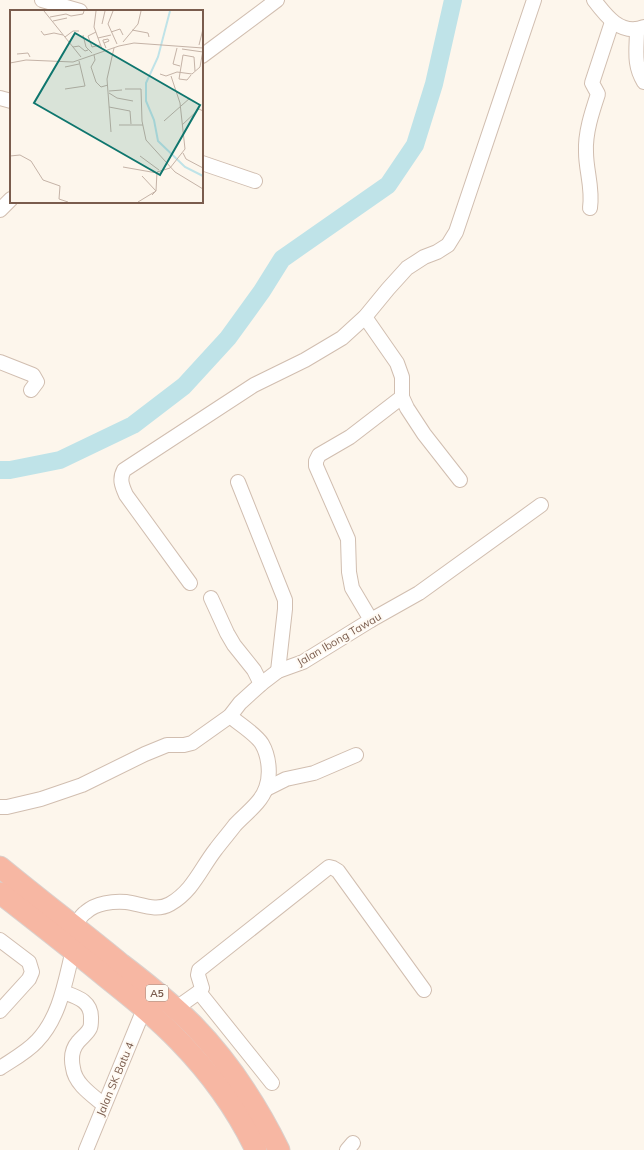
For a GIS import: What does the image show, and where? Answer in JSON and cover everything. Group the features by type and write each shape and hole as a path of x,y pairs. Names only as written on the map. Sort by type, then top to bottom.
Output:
{"highway":[{"name":"A5","path":"0,867 75,926 175,1009 208,1042 244,1089 268,1127 279,1150"},
{"name":"A5","path":"2,898 73,950 144,1009 180,1042 211,1078 229,1102 256,1150"}],"street":[{"path":"42,0 77,10"},
{"path":"208,46 277,0"},
{"path":"190,583 126,495 122,485 121,476 124,470 254,385 305,360 342,338 365,316 408,268 424,257 437,252 448,245 456,232 534,0"},
{"path":"594,0 612,22 619,26 641,28 635,56 637,69 644,82"},
{"path":"590,208 592,197 586,152 588,131 598,94 592,83 612,22"},
{"path":"0,98 10,101"},
{"path":"203,163 255,181"},
{"path":"365,316 397,363 402,377 402,397 407,408 424,434 460,480"},
{"path":"0,362 33,375 37,382 31,390"},
{"path":"371,620 352,588 348,572 348,539 316,466 316,460 319,455 350,437 402,397"},
{"path":"238,482 284,600 285,609 278,671"},
{"name":"Jalan Ibong Tawau","path":"0,807 7,807 41,799 82,785 145,754 167,745 184,746 192,743 230,716 240,703 278,671 303,662 371,620 419,593 541,505"},
{"path":"211,598 227,633 234,645 254,670 261,684"},
{"path":"75,926 85,912 95,906 105,903 125,902 154,908 170,904 193,884 215,850 234,826 256,804 266,789 268,779 266,753 261,743 230,716"},
{"path":"266,789 286,779 314,773 356,755"},
{"path":"175,1009 199,992 202,988 198,975 199,970 329,867 338,871 424,990"},
{"path":"0,940 29,962 32,968 29,979 0,1011"},
{"path":"0,1068 37,1041 53,1020 63,992 73,950"},
{"path":"63,992 81,999 90,1008 90,1028 77,1042 73,1051 73,1069 82,1086 104,1105"},
{"path":"199,992 272,1083"},
{"name":"Jalan SK Batu 4","path":"86,1150 144,1009"}],"waterway":[{"path":"0,470 10,470 60,460 133,425 184,386 228,338 262,291 282,259 388,185 415,145 434,84 453,0"}]}
